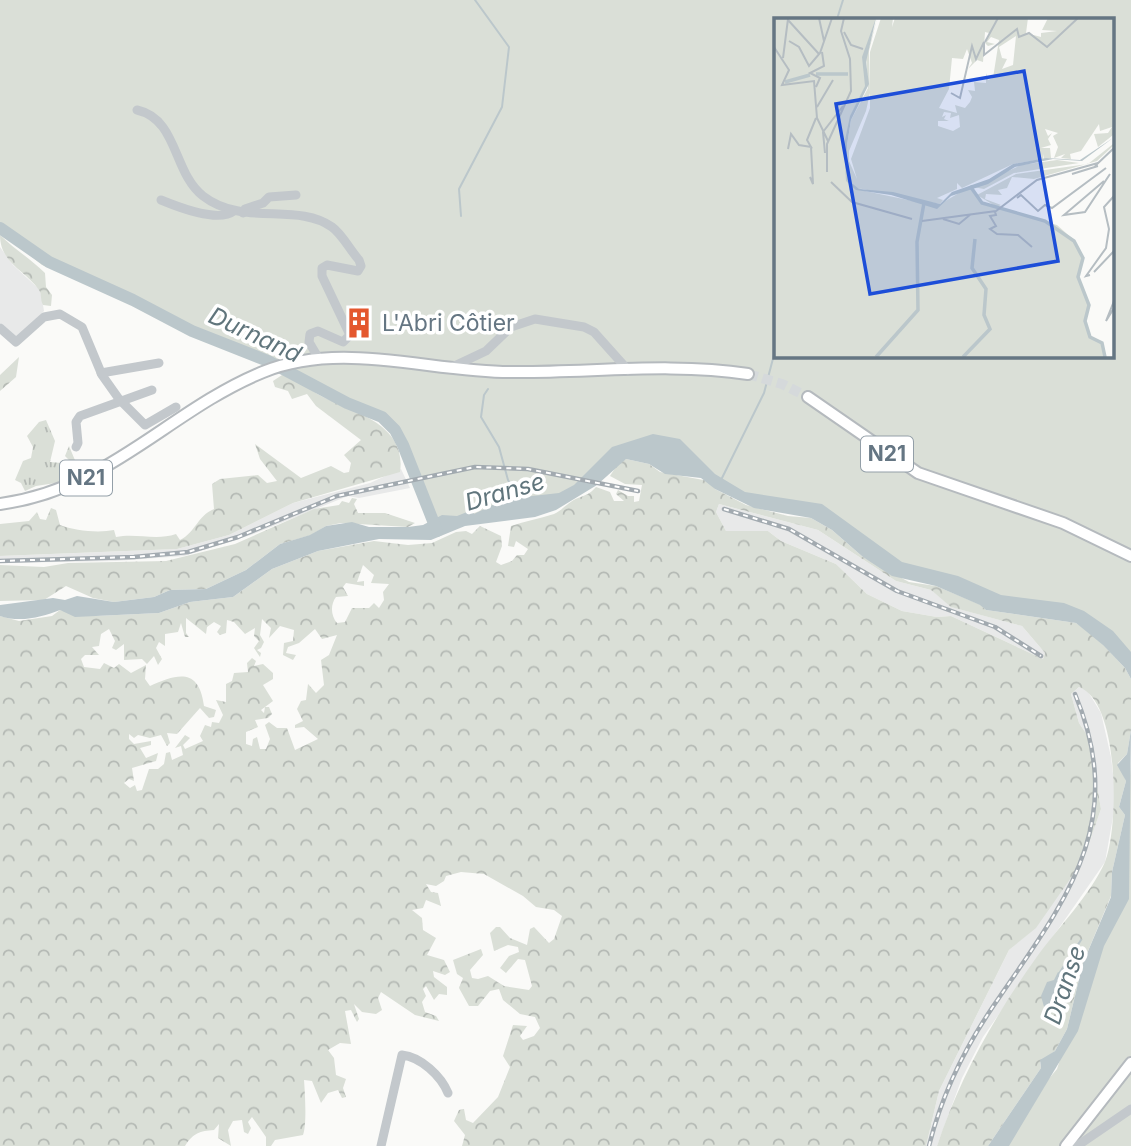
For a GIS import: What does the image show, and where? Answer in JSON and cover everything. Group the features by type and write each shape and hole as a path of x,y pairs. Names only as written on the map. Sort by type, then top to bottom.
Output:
{"main road":[{"name":"N21","path":"0,504 37,496 88,478 122,459 227,390 263,372 306,360 369,359 495,372 699,369 748,374"},
{"name":"N21","path":"808,397 907,467 975,494 1073,527 1131,556"},
{"path":"1066,1146 1131,1063"}],"street":[{"path":"136,110 161,122 199,192 238,212 283,215 323,223 334,229 361,264 356,272 327,265 322,268 322,276 350,335 343,342 320,332 312,332 309,340 319,359"},
{"path":"161,200 186,211 223,215 263,203 269,197 296,195"},
{"path":"0,328 16,342 44,317 60,314 82,327 102,374 119,399 145,425 176,407"},
{"path":"447,369 477,357 511,327 535,320 584,327 594,332 628,370"},
{"path":"102,374 159,363"},
{"path":"76,447 77,419 119,399 152,390"},
{"path":"381,1146 400,1057 412,1058 436,1074 448,1093"},
{"path":"1077,1146 1131,1109"}],"shaded area":[{"path":"0,247 13,265 40,290 43,305 44,311 16,339 0,323"},
{"name":"Dranse","path":"653,434 680,439 715,474 745,492 822,504 902,562 958,576 1001,595 1064,603 1084,611 1113,631 1131,652 1131,679 1125,668 1103,645 1076,623 986,610 936,586 892,576 863,557 832,530 811,518 754,508 715,489 701,478 665,474 649,464 626,459 597,485 556,510 535,517 465,526 431,540 379,539 318,551 272,569 233,597 190,602 159,613 75,617 60,610 23,619 0,616 0,605 53,598 65,600 77,596 114,602 154,597 170,590 206,589 246,570 280,544 310,535 326,526 352,522 369,527 423,525 442,515 457,516 472,510 474,514 505,499 559,493 574,485 612,447"},
{"path":"401,469 410,488 359,498 348,496 251,535 184,556 115,561 0,563 0,556 177,549 229,535 293,503 370,483"},
{"path":"719,504 818,530 896,581 931,590 952,607 1022,626 1045,653 1043,659 951,616 937,617 902,611 867,594 836,564 781,541 768,531 726,531 716,512"},
{"path":"1079,687 1087,690 1101,713 1111,757 1116,800 1105,862 983,1037 962,1078 937,1146 926,1146 939,1091 1009,950 1036,927 1085,855 1101,809 1089,738 1079,723 1071,694"},
{"name":"Dranse","path":"1131,730 1129,899 1104,946 1078,1031 1009,1146 988,1146 1041,1068 1040,1060 1055,1051 1067,1029 1083,963 1111,897 1112,872 1125,815 1119,807 1126,781 1117,765 1127,754"},
{"path":"1058,972 1063,974 1057,996 1059,1003 1054,1011 1046,1014 1041,996 1047,982 1054,980"}],"green space":[{"path":"0,0 1131,0 1131,670 1103,638 1055,609 994,606 899,565 824,509 749,497 648,445 556,500 441,527 425,515 403,442 380,415 318,391 291,370 231,343 206,338 151,314 136,301 42,265 0,231"},
{"path":"0,235 45,273 46,287 52,295 51,306 43,305 39,290 4,253"},
{"path":"19,357 16,377 0,391 0,375"},
{"path":"282,375 294,378 319,395 364,415 388,432 396,443 400,456 400,472 293,503 229,535 177,549 0,556 0,524 29,521 37,512 40,519 46,520 51,508 56,510 60,525 73,529 114,530 116,537 161,537 176,534 180,540 214,509 212,484 220,479 258,475 267,483 277,481 260,459 255,444 301,478 331,466 344,473 349,472 351,463 344,455 361,440 316,406 307,394 292,399 288,391 275,387 273,381"},
{"path":"46,420 55,441 50,462 62,463 63,474 68,475 71,462 65,456 69,446 77,465 75,473 62,482 36,486 25,491 21,483 15,480 23,461 31,458 33,447 27,436 39,422"},
{"path":"626,459 649,464 660,472 709,481 715,489 746,505 788,516 811,518 832,530 863,557 909,582 936,586 981,605 986,610 1076,623 1095,636 1125,668 1131,679 1131,730 1127,754 1118,763 1126,781 1119,807 1125,815 1112,872 1111,896 1083,963 1067,1029 1055,1051 1040,1062 1041,1068 988,1146 937,1146 956,1096 992,1025 1036,958 1099,874 1110,845 1114,796 1109,740 1102,716 1092,697 1079,687 1071,694 1079,723 1089,738 1101,809 1085,855 1075,872 1036,928 1009,950 939,1091 926,1146 462,1146 465,1135 454,1121 459,1110 464,1109 466,1120 473,1123 498,1097 510,1067 503,1056 513,1025 527,1026 520,1036 523,1040 534,1036 540,1028 535,1017 520,1014 503,1000 499,989 490,991 478,1006 469,1006 459,988 463,978 457,974 453,960 481,949 483,955 470,970 472,978 488,976 504,986 529,990 532,986 525,960 518,959 506,973 500,968 509,956 519,952 518,947 508,945 494,951 490,933 500,927 510,938 527,945 530,929 534,927 549,943 554,939 562,916 554,910 536,907 523,896 484,874 461,872 446,876 444,881 436,886 426,884 431,892 438,893 441,906 426,900 423,908 412,910 422,918 423,930 436,938 427,955 444,960 450,972 445,975 433,971 434,977 447,987 447,995 439,994 434,1000 426,986 423,989 426,996 422,1002 425,1012 436,1016 439,1021 415,1015 381,992 378,998 382,1010 376,1014 362,1012 354,1004 359,1019 357,1022 351,1010 345,1011 351,1044 340,1043 328,1050 334,1058 336,1075 346,1079 343,1088 346,1097 342,1098 338,1090 328,1093 321,1103 312,1081 304,1080 303,1135 275,1140 271,1146 266,1146 266,1137 252,1117 248,1122 251,1128 248,1134 244,1132 242,1120 233,1121 228,1130 231,1146 218,1138 219,1124 214,1130 194,1135 185,1146 0,1146 0,616 19,621 52,616 60,610 96,616 159,613 190,602 233,597 272,569 318,551 374,541 408,545 432,543 456,532 466,531 472,534 480,526 501,536 502,546 496,562 501,565 512,561 517,555 524,555 528,549 516,541 514,547 508,546 511,526 554,514 596,487 610,492 614,501 624,501 616,494 618,490 628,496 634,496 634,502 639,501 642,485 625,484 610,476 619,462","holes":["719,504 818,530 896,581 931,590 951,607 1022,626 1045,653 1043,659 951,616 937,617 902,611 867,594 836,564 781,541 768,531 726,531 716,512","363,565 374,575 371,583 389,584 383,592 384,600 379,608 374,603 369,608 352,608 345,622 337,623 332,610 334,600 336,597 348,596 343,587 346,583 364,586 364,581 357,582","186,618 206,634 207,627 214,622 221,626 217,632 220,635 226,633 227,620 234,622 245,634 255,628 254,636 259,641 254,648 260,657 261,653 257,650 264,642 260,635 262,619 271,628 269,638 280,626 294,630 293,641 284,643 283,655 293,660 296,655 286,653 288,647 299,643 315,629 322,639 337,635 329,655 321,660 324,685 316,693 308,684 306,700 301,701 297,709 303,721 295,725 295,728 304,727 318,739 295,750 287,728 277,728 269,722 265,725 270,739 266,749 260,749 257,737 253,739 252,746 246,744 246,732 258,727 255,720 268,718 272,714 269,707 265,707 273,701 263,685 273,679 273,673 263,664 254,666 256,661 252,658 247,663 248,672 234,673 232,681 226,684 226,702 216,700 223,715 219,723 212,722 211,727 205,725 200,736 203,741 185,749 183,745 190,738 185,735 175,748 181,746 183,755 172,760 170,752 166,753 164,764 158,769 149,769 142,790 137,791 135,785 130,788 124,783 129,779 134,781 132,768 156,761 158,753 146,758 140,748 151,745 151,741 134,744 129,739 129,734 134,738 138,735 150,738 161,735 167,746 170,743 167,733 177,734 200,708 209,718 214,717 216,710 204,706 201,693 192,679 178,677 150,686 145,679 146,665 131,673 119,664 114,668 104,663 100,669 84,667 81,659 85,655 99,655 92,647 99,646 101,634 109,629 115,641 112,648 116,650 124,644 124,660 142,659 147,664 154,656 158,665 162,659 156,648 159,642 165,646 165,634 178,632 181,623 185,637 189,637 186,633"]},
{"path":"352,498 357,499 354,504 358,513 385,513 415,523 408,527 341,523 326,526 311,535 280,544 246,570 206,589 170,590 154,597 114,602 93,598 66,586 44,600 0,601 0,565 44,567 68,563 166,561 235,544 314,509 339,505 342,501 349,503"},
{"path":"1131,763 1131,1146 993,1146 1057,1069 1098,942 1121,891"}],"waterway":[{"path":"461,216 459,189 502,107 509,47 475,0"},
{"path":"837,18 843,0"},
{"name":"Durnand","path":"0,228 49,262 133,300 192,331 268,361 347,403 382,417 395,430 403,445 437,531"},
{"path":"722,478 764,393 774,355"},
{"path":"488,389 484,395 481,417 499,447 508,480 520,499"},
{"path":"1060,972 1081,940"}],"tunnel":[{"path":"748,374 782,384 808,397"}],"railway":[{"path":"0,561 134,557 188,552 238,537 337,496 475,467 528,469 638,491"},
{"path":"724,509 789,529 897,591 995,627 1041,656"},
{"path":"929,1146 946,1093 970,1043 1041,936 1080,864 1091,826 1095,785 1090,742 1075,694"}],"place":[{"name":"L'Abri Côtier","path":"359,323"}]}
